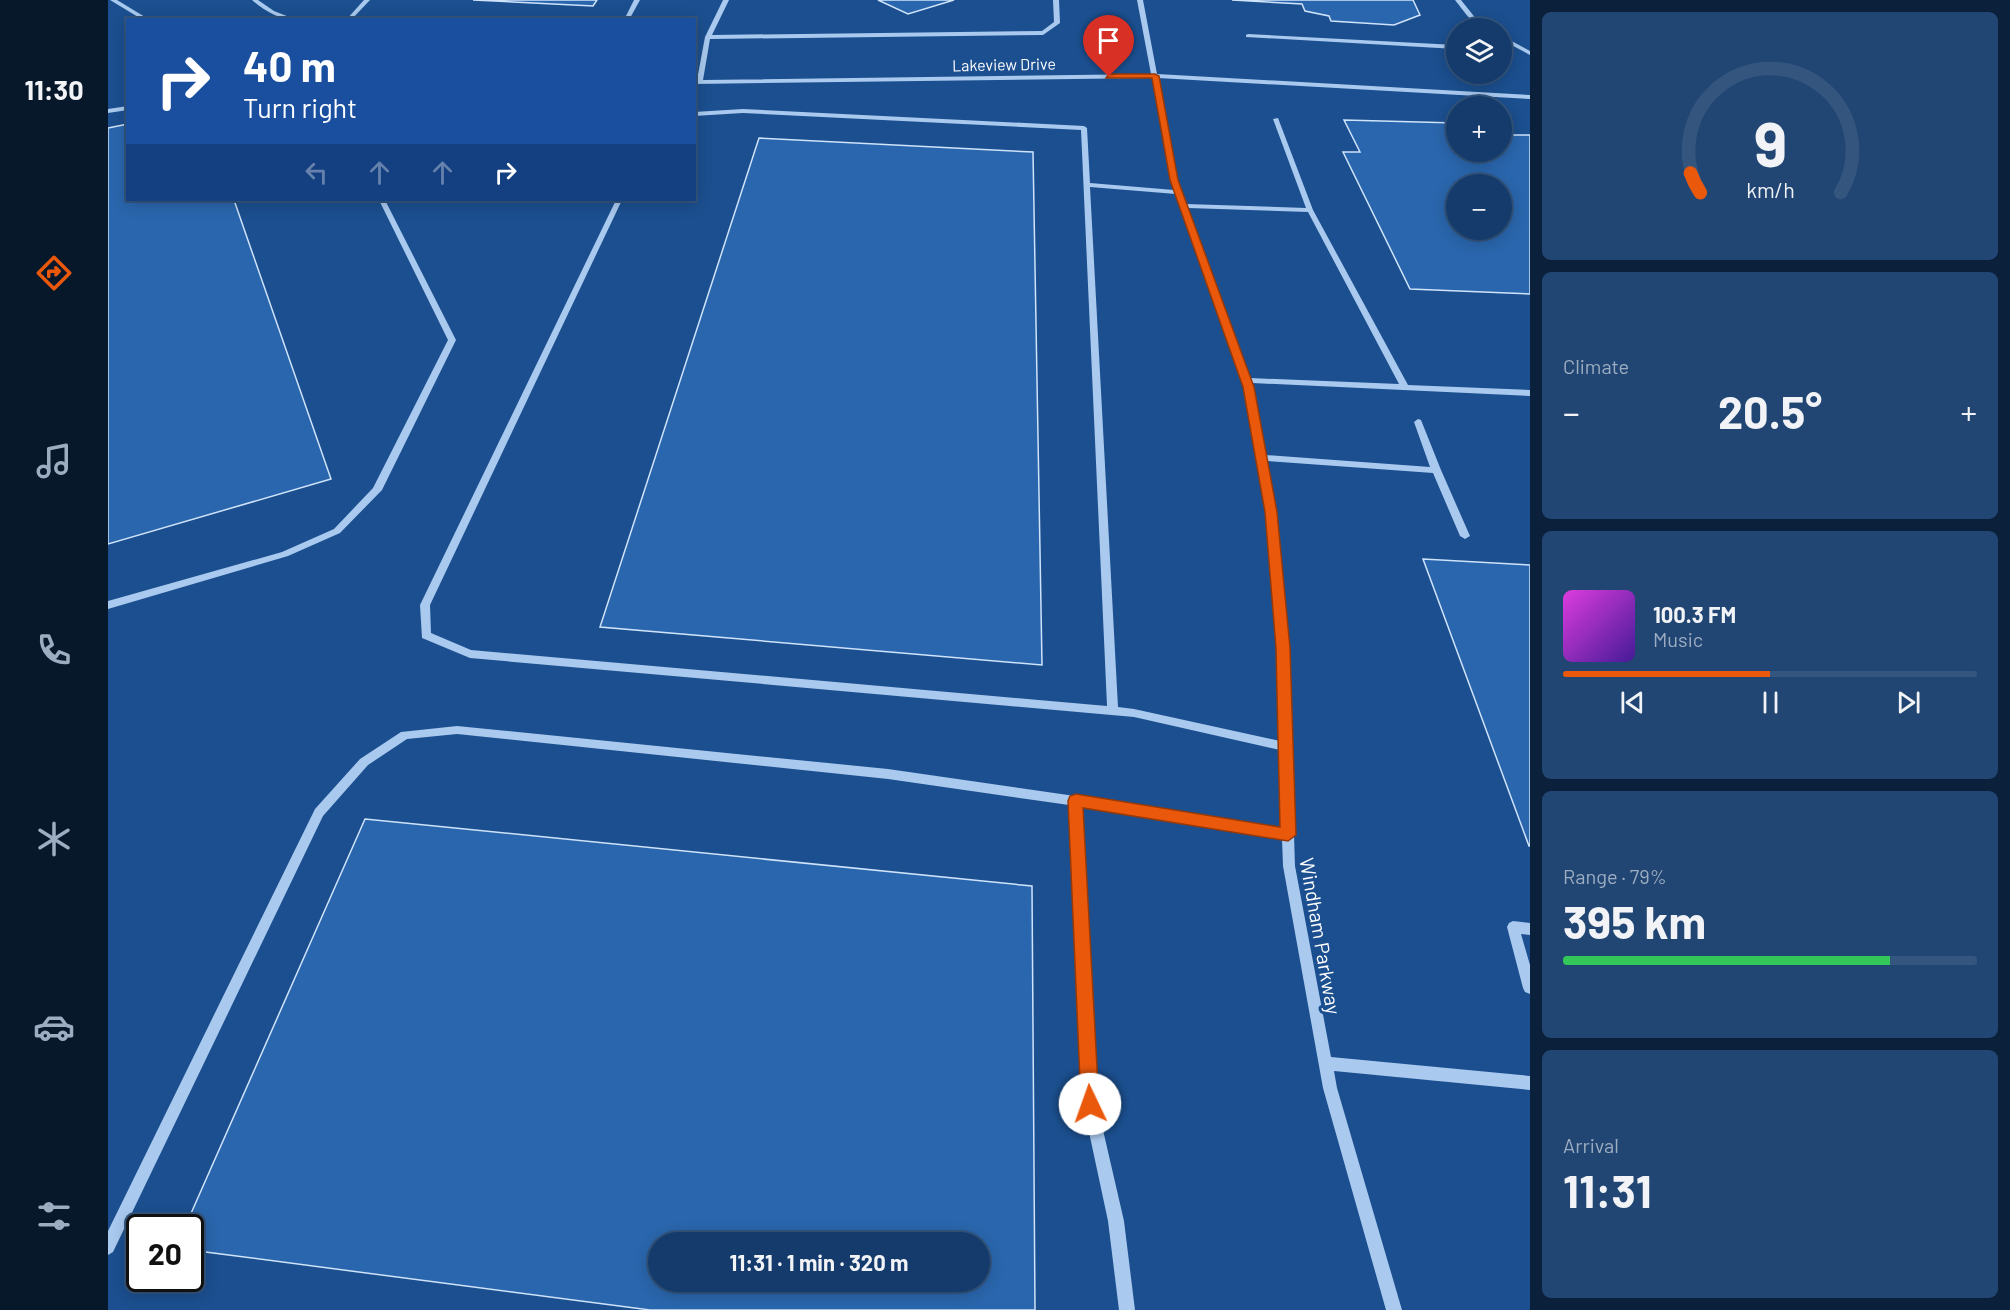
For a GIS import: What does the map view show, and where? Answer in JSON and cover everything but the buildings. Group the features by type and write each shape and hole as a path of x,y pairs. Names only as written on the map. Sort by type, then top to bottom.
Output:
{"street":[{"path":"113,0 144,18"},
{"path":"255,0 272,12 289,18"},
{"path":"350,18 368,0"},
{"path":"627,18 637,0"},
{"path":"697,82 708,37 726,0"},
{"path":"708,37 1043,33 1057,23 1056,0"},
{"name":"Windham Parkway","path":"1140,0 1178,192 1246,380 1271,512 1283,648 1289,866 1330,1088 1394,1310"},
{"path":"1458,0 1473,18"},
{"path":"1248,36 1446,46"},
{"path":"1512,44 1528,52"},
{"path":"1512,50 1528,52"},
{"name":"Lakeview Drive","path":"697,82 1155,76 1530,98"},
{"path":"108,111 126,108"},
{"path":"696,114 743,111 1084,128 1113,711"},
{"path":"1276,119 1310,210 1404,386"},
{"path":"1087,185 1178,192"},
{"path":"108,605 285,554 337,531 377,490 452,340 382,201"},
{"path":"619,201 425,605 426,635 470,654 1134,713 1286,747"},
{"path":"1183,206 1310,210"},
{"path":"1246,380 1530,393"},
{"path":"1418,422 1465,536"},
{"path":"1261,458 1436,470"},
{"path":"108,1247 319,813 364,762 405,735 457,730 888,774 1288,835"},
{"path":"1076,801 1090,1104 1116,1221 1127,1310"},
{"path":"1530,929 1513,927 1530,988"},
{"path":"1325,1063 1530,1083"}],"route":[{"path":"1090,1104 1076,801 1288,835 1283,648 1271,512 1249,387 1174,180 1155,76 1109,77"}]}
